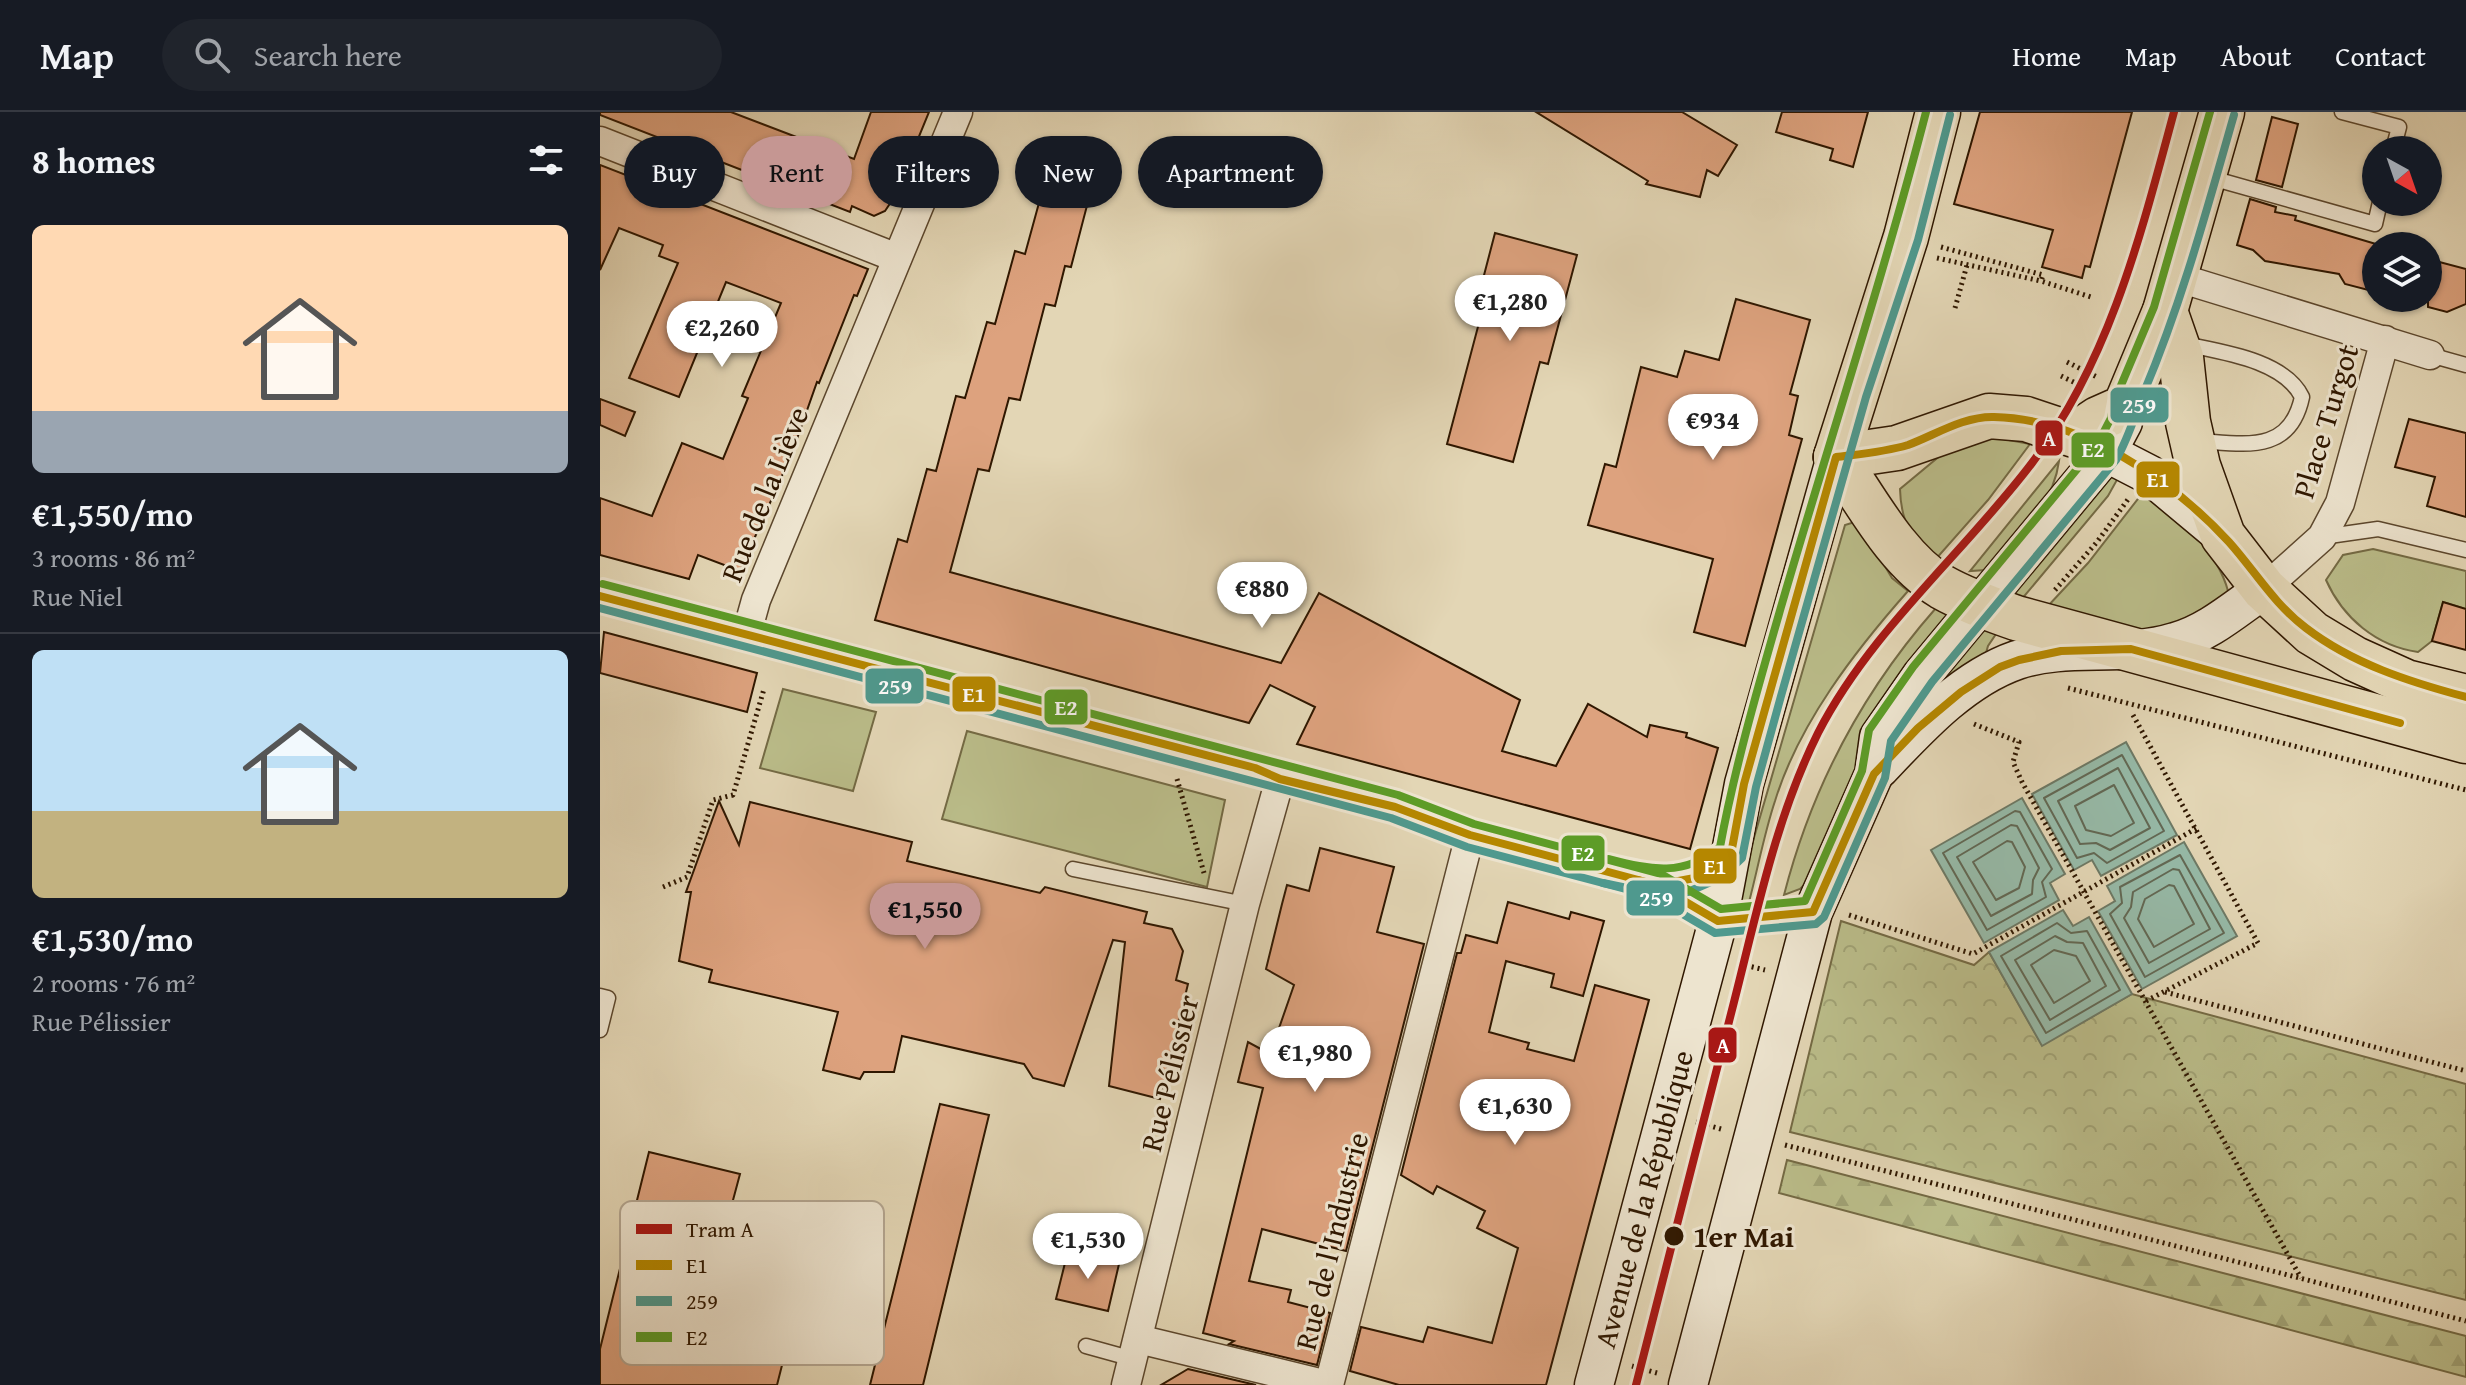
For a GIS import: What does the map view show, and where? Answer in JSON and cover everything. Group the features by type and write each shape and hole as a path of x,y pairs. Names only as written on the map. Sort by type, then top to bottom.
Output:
{"main road":[{"name":"Avenue de la République","path":"1594,1385 1712,938 1744,784 1836,457 1906,237 1938,112"},
{"path":"1688,1385 1794,978 1828,912 1874,774 1879,737 1922,675 2069,496 2075,457 2091,444 2098,419 2125,407 2172,310 2222,112"},
{"path":"2172,310 2192,440 2223,536"},
{"path":"2466,697 2406,682 2355,659 2312,633 2264,589 2223,536 2150,475 2091,444 2026,419 1989,416 1897,448 1836,457 1915,566 1943,587 1980,605 2466,741"},
{"path":"1874,774 1918,728 1961,692 2000,667 2061,651 2131,649 2173,643 2204,631 2264,589"}],"street":[{"name":"Rue de la Liève","path":"746,636 756,600 958,112"},
{"path":"600,141 897,258"},
{"name":"Place Turgot","path":"2172,310 2385,340 2430,355"},
{"name":"Place Turgot","path":"2264,589 2322,537 2340,503 2385,340"},
{"path":"600,596 1167,746 1280,779 1395,807 1470,835 1657,885 1700,877 1731,854"},
{"name":"Rue Pélissier","path":"1132,1361 1245,904 1280,779"},
{"name":"Rue de l'Industrie","path":"1329,1385 1470,835"},
{"path":"1657,885 1712,938 1828,912"},
{"path":"1132,1361 1329,1385"}],"lane":[{"path":"2342,112 2399,127 2397,136"},
{"path":"2204,176 2375,224 2377,216"},
{"path":"2172,310 2218,351 2274,370 2296,385 2302,397 2292,427 2277,438 2248,444 2192,440"},
{"path":"2430,355 2466,365"},
{"path":"2322,537 2378,529 2466,550"},
{"path":"1073,869 1245,904"},
{"path":"600,996 608,998 600,1030"},
{"path":"1086,1346 1132,1361"}],"path":[{"path":"1959,252 2043,275 2041,281"},
{"path":"1928,256 2041,281 2094,298"},
{"path":"1955,308 1967,265"},
{"path":"2061,376 2079,385"},
{"path":"2054,592 2097,542 2135,490"},
{"path":"2019,660 2027,675 2039,680 2466,790"},
{"path":"663,887 687,877 713,800 733,795 764,689"},
{"path":"2133,715 2258,943 2144,1002"},
{"path":"1963,717 1982,730 2019,742 2013,762 2144,1002 2301,1278"},
{"path":"1167,746 1212,897"},
{"path":"1828,912 1973,954 2197,828"},
{"path":"1712,938 1794,978"},
{"path":"2164,991 2466,1071"},
{"path":"1665,1115 2466,1321"}],"green space":[{"path":"1987,436 2030,444 1988,500 1935,560 1905,520 1900,489 1953,445"},
{"path":"2059,461 2049,493 2032,521 1986,570 1970,571"},
{"path":"2109,462 2123,469 2108,496 2021,600 2010,595"},
{"path":"2148,486 2195,534 2223,576 2228,591 2217,610 2155,630 2125,629 2047,607 2088,563"},
{"path":"1858,521 1892,578 1908,591 1849,663 1798,744 1775,801 1749,902 1735,903 1845,525"},
{"path":"2373,549 2466,571 2466,609 2443,602 2432,641 2418,652 2388,644 2363,628 2342,606 2326,580 2343,555"},
{"path":"1936,608 1959,621 1813,876 1800,889 1784,895 1809,816 1843,742 1885,673"},
{"path":"1980,626 1998,631 1988,646 1982,667 1915,700"},
{"path":"783,689 876,712 853,791 760,768"},
{"path":"967,731 1225,800 1207,887 942,819"},
{"path":"1841,921 1974,965 1989,952 2042,1045 2132,994 2466,1084 2466,1300 1790,1132"},
{"path":"1787,1160 2466,1336 2466,1377 1779,1193"}],"water":[{"path":"2126,742 2177,835 2101,876 2092,860 2074,870 2032,794"},
{"path":"2022,798 2065,874 2050,883 2059,900 1984,943 1931,850"},
{"path":"2184,842 2237,936 2142,989 2098,911 2115,901 2107,886"},
{"path":"2063,910 2073,926 2089,917 2132,994 2042,1046 1989,952"}],"building":[{"path":"600,112 731,112 794,136 741,136 741,170 725,164 725,136 654,136 600,115"},
{"path":"871,112 929,112 919,136 868,136 868,208 887,208 874,216 852,206 852,158"},
{"path":"1536,112 1682,112 1737,145 1718,176 1707,170 1700,197 1646,184 1648,181"},
{"path":"1782,112 1868,112 1853,167 1830,160 1833,149 1776,132"},
{"path":"1980,112 2132,112 2090,267 2085,266 2082,278 2042,267 2053,230 1954,204"},
{"path":"2272,117 2298,124 2282,187 2256,180"},
{"path":"600,165 624,174 624,208 711,208 868,269 817,382 792,453 740,571 698,555 689,579 600,555 600,498 652,516 682,443 723,459 748,398 742,396 781,303 726,282 679,397 629,378 678,263 659,256 663,245 619,228 600,270"},
{"path":"2250,199 2276,207 2275,212 2296,216 2295,220 2362,240 2362,288 2345,284 2339,274 2265,261 2253,250 2237,245"},
{"path":"1038,208 1086,208 1071,267 1065,266 1055,306 1045,304 1020,400 1009,398 989,471 978,469 950,572 1281,663 1319,593 1520,700 1502,751 1556,766 1588,704 1647,737 1650,725 1687,733 1686,737 1718,748 1690,849 1297,744 1315,707 1270,685 1249,723 875,620 898,539 907,542 927,469 936,471 956,396 965,398 987,322 995,324 1015,251 1025,254"},
{"path":"1495,233 1577,255 1548,364 1540,362 1513,462 1447,444 1484,304 1477,302"},
{"path":"2442,263 2466,269 2466,304 2447,312 2442,311"},
{"path":"1736,299 1810,320 1790,394 1798,396 1789,435 1802,439 1745,646 1694,632 1713,559 1588,525 1605,464 1616,467 1641,367 1677,377 1685,351 1719,360"},
{"path":"600,399 635,412 625,436 600,425"},
{"path":"2409,419 2466,433 2466,517 2427,506 2435,477 2395,467"},
{"path":"2443,602 2466,609 2466,650 2432,641"},
{"path":"604,632 757,673 747,712 600,673"},
{"path":"719,801 739,845 750,802 912,842 907,861 1040,893 1045,887 1147,912 1144,923 1172,929 1183,951 1176,980 1188,984 1160,1099 1109,1086 1125,942 1113,940 1064,1086 1033,1078 1024,1064 902,1036 894,1072 864,1072 860,1079 823,1070 838,1012 709,982 712,970 679,961 691,892 686,892"},
{"path":"1320,848 1394,867 1377,932 1424,944 1346,1251 1262,1229 1249,1281 1291,1290 1288,1302 1330,1313 1317,1365 1229,1344 1234,1341 1203,1333 1263,1088 1238,1082 1248,1042 1270,1054 1294,985 1266,969 1287,885 1309,891"},
{"path":"1508,902 1569,919 1571,912 1604,921 1583,996 1551,987 1554,974 1506,961 1489,1032 1529,1043 1527,1049 1574,1061 1595,985 1649,1000 1546,1385 1399,1385 1350,1371 1361,1327 1423,1342 1428,1327 1492,1343 1518,1248 1477,1228 1485,1211 1437,1186 1433,1194 1401,1175 1457,953 1461,953 1466,935 1497,943"},
{"path":"940,1104 989,1115 923,1385 870,1385 875,1365 884,1365 884,1329"},
{"path":"649,1152 740,1174 733,1201 637,1201"},
{"path":"1068,1251 1119,1264 1108,1311 1056,1299"},
{"path":"620,1269 620,1365 782,1365 777,1385 600,1385 600,1349"},
{"path":"1188,1369 1256,1385 1161,1385"}],"tram line":[{"name":"A","path":"1636,1385 1760,899 1779,831 1803,765 1818,733 1864,660 2005,497 2059,423 2103,339 2120,295 2174,112"}],"transit line":[{"name":"E2","path":"1609,859 1653,868 1680,867 1707,857 1720,847 1764,667 1926,112"},
{"name":"E2","path":"603,584 1398,795 1474,824 1661,874 1721,909 1805,901 1862,771 1869,730 1913,667 2097,445 2111,418 2114,402 2154,307 2210,112"},
{"name":"259","path":"1603,883 1656,894 1688,892 1722,877 1742,858 1756,787 1781,696 1866,397 1918,240 1950,115"},
{"name":"259","path":"600,608 1391,818 1467,847 1652,896 1715,933 1816,924 1824,917 1885,778 1891,741 1932,682 2121,451 2182,290 2234,115"},
{"name":"E1","path":"600,596 1255,768 1280,779 1395,807 1470,835 1657,885 1700,877 1731,854 1744,784 1836,457 1908,445 1961,423 1994,417 2027,420 2060,429 2123,457 2153,476 2206,519 2284,609 2324,641 2383,670 2466,697"},
{"name":"E1","path":"1637,880 1657,885 1718,921 1813,912 1874,774 1918,728 1961,692 2000,667 2061,651 2131,649 2400,723"}],"place":[{"name":"1er Mai","path":"1674,1236"}]}
